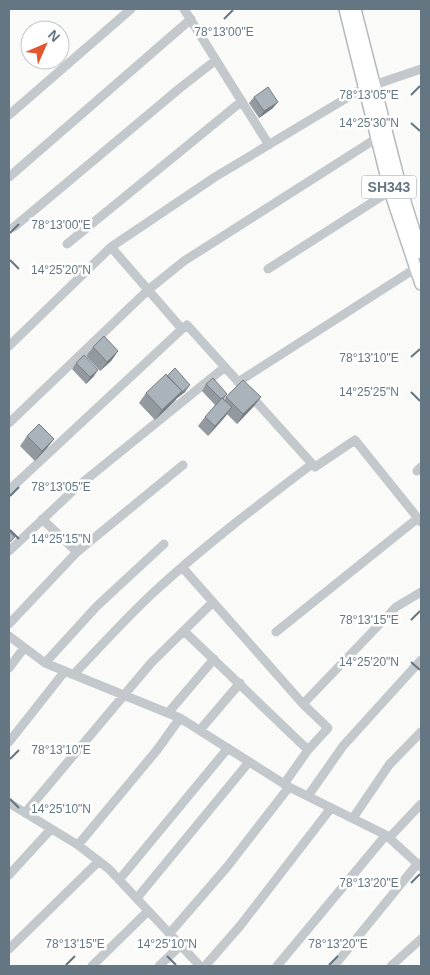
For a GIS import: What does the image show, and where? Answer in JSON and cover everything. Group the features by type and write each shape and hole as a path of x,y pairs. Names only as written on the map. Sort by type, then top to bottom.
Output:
{"main road":[{"name":"SH343","path":"345,9 421,253"},
{"name":"SH343","path":"355,9 370,86 377,138 390,191 421,284"}],"street":[{"path":"9,116 131,9"},
{"path":"184,9 269,145"},
{"path":"9,177 191,19"},
{"path":"14,227 216,60"},
{"path":"9,346 111,247 269,145 370,86 421,69"},
{"path":"67,244 242,101"},
{"path":"9,423 148,290 184,261 377,138"},
{"path":"268,269 390,191"},
{"path":"111,247 182,329"},
{"path":"238,382 416,268"},
{"path":"9,490 187,325 315,467 355,440 420,520 276,632"},
{"path":"9,551 42,519 114,456 225,367"},
{"path":"9,742 70,673 152,594 240,518 312,464"},
{"path":"9,624 77,552 183,465"},
{"path":"42,519 77,552"},
{"path":"45,662 97,606 164,544"},
{"path":"169,934 227,867 287,786 308,750 328,728 303,704 182,567"},
{"path":"303,704 396,607 421,592"},
{"path":"25,813 151,663 213,602"},
{"path":"184,631 308,750"},
{"path":"9,636 45,662 180,718 287,786 388,836 419,865 334,966"},
{"path":"9,668 24,648"},
{"path":"168,713 214,659"},
{"path":"308,796 343,746 421,660"},
{"path":"200,730 240,683"},
{"path":"78,845 157,750 180,718"},
{"path":"353,818 389,765 421,732"},
{"path":"119,880 228,748"},
{"path":"137,898 249,762"},
{"path":"9,804 78,845 99,861 137,898 200,966"},
{"path":"278,966 388,836 421,804"},
{"path":"205,966 240,926 331,808"},
{"path":"9,875 51,829"},
{"path":"9,949 99,861"},
{"path":"92,966 148,910"},
{"path":"391,966 421,939"},
{"path":"160,966 180,946"}],"building":[{"path":"268,87 278,102 264,111 254,97"},
{"path":"104,336 118,351 107,362 93,347"},
{"path":"84,355 98,370 90,377 76,363"},
{"path":"175,368 190,385 181,393 182,391 167,376"},
{"path":"166,374 182,391 162,410 146,393"},
{"path":"213,378 227,394 221,399 206,384"},
{"path":"243,380 261,397 243,414 226,397"},
{"path":"222,398 232,407 215,426 205,417"},
{"path":"39,424 54,439 42,451 27,436"},
{"path":"9,531 15,537 9,543"}]}
